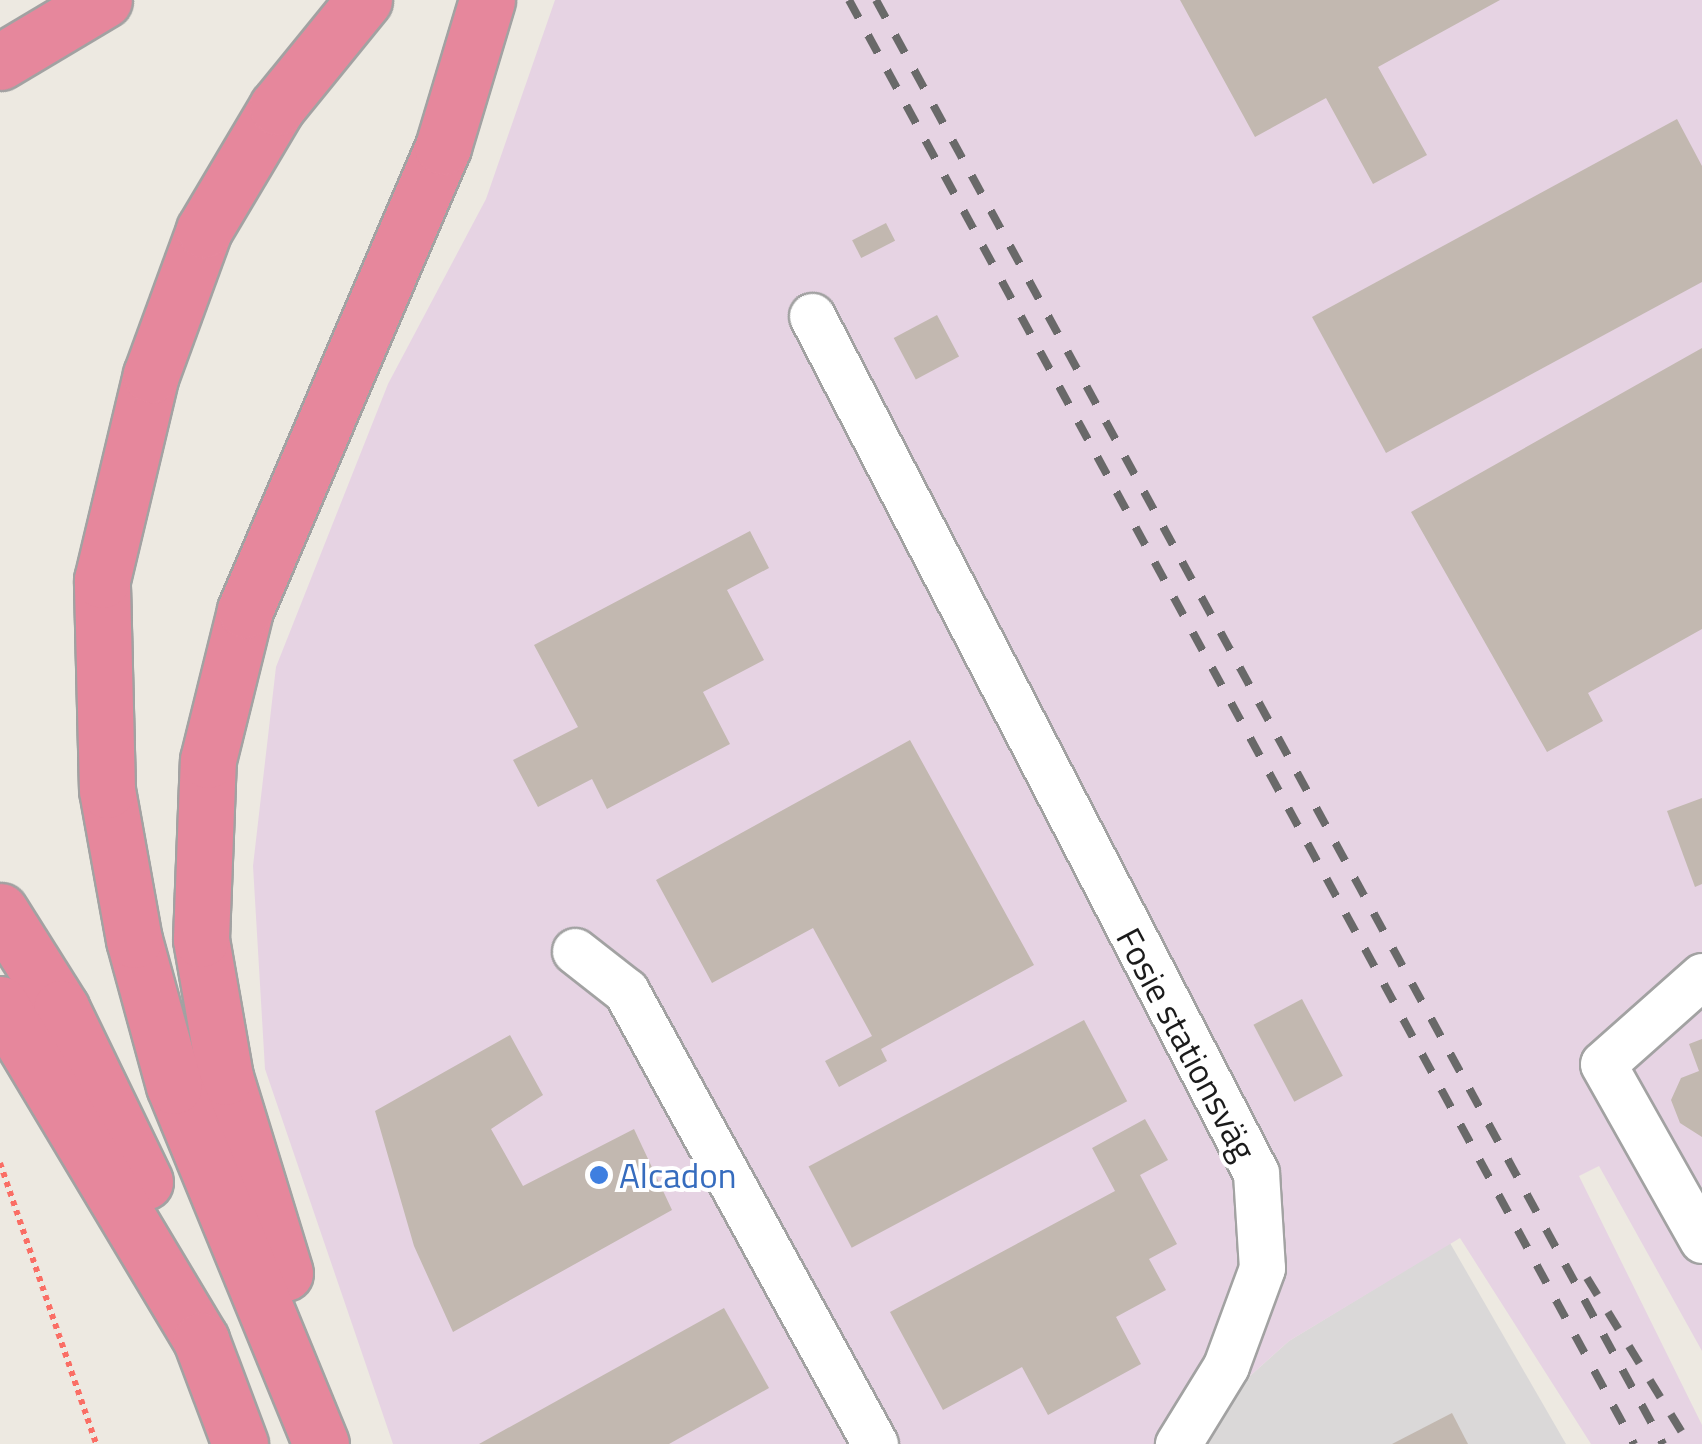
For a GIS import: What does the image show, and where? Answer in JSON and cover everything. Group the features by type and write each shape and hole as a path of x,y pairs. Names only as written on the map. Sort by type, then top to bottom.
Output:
{"highway":[{"path":"0,62 104,0"},
{"path":"321,1444 174,1086 134,940 107,790 102,580 151,375 204,230 278,107 364,0"},
{"path":"336,1444 212,1014 201,939 206,776 244,610 443,148 488,0"},
{"path":"0,912 103,1087 240,1444"},
{"path":"0,1004 202,1340"}],"street":[{"name":"Fosie stationsväg","path":"812,316 1094,868 1236,1131 1266,1224 1262,1268 1226,1366 1178,1444"},
{"path":"575,951 626,991 875,1444"},
{"path":"1702,976 1602,1064 1702,1240"}],"path":[{"path":"0,1163 96,1444"}],"shaded area":[{"path":"555,0 1702,0 1702,1351 1599,1166 1579,1176 1702,1425 1702,1444 1591,1444 1460,1238 1289,1341 1174,1444 393,1444 265,1069 253,866 276,667 388,384 486,199"},
{"path":"1450,1243 1566,1444 1174,1444 1289,1341"}],"building":[{"path":"1180,0 1500,0 1378,67 1427,155 1373,184 1326,98 1255,137"},
{"path":"1677,119 1702,166 1702,282 1386,453 1312,317"},
{"path":"886,223 895,241 861,258 852,240"},
{"path":"937,315 959,356 916,380 894,338"},
{"path":"1702,348 1702,629 1588,693 1603,721 1547,752 1411,512"},
{"path":"750,531 769,568 727,590 764,660 703,692 730,744 607,809 592,779 538,807 513,760 578,727 534,645"},
{"path":"910,740 1034,965 881,1049 887,1061 839,1087 825,1061 872,1036 813,928 712,983 656,880"},
{"path":"1702,798 1702,884 1695,887 1667,811"},
{"path":"1302,999 1343,1076 1294,1102 1253,1025"},
{"path":"1084,1020 1127,1101 852,1248 809,1166"},
{"path":"510,1035 543,1095 491,1129 523,1186 634,1129 672,1210 453,1332 414,1246 375,1111"},
{"path":"1702,1039 1702,1137 1680,1123 1671,1100 1681,1078 1699,1071 1689,1044"},
{"path":"1145,1119 1168,1160 1140,1175 1177,1244 1149,1259 1166,1290 1116,1317 1141,1364 1048,1415 1022,1367 943,1410 890,1312 1115,1191 1092,1148"},
{"path":"724,1308 769,1388 669,1444 479,1444"},
{"path":"1452,1413 1468,1444 1392,1444"}],"railway":[{"path":"849,0 1634,1444"},
{"path":"876,0 1663,1444"},
{"path":"1587,1278 1689,1444"}],"place":[{"name":"Alcadon","path":"599,1175"}]}
